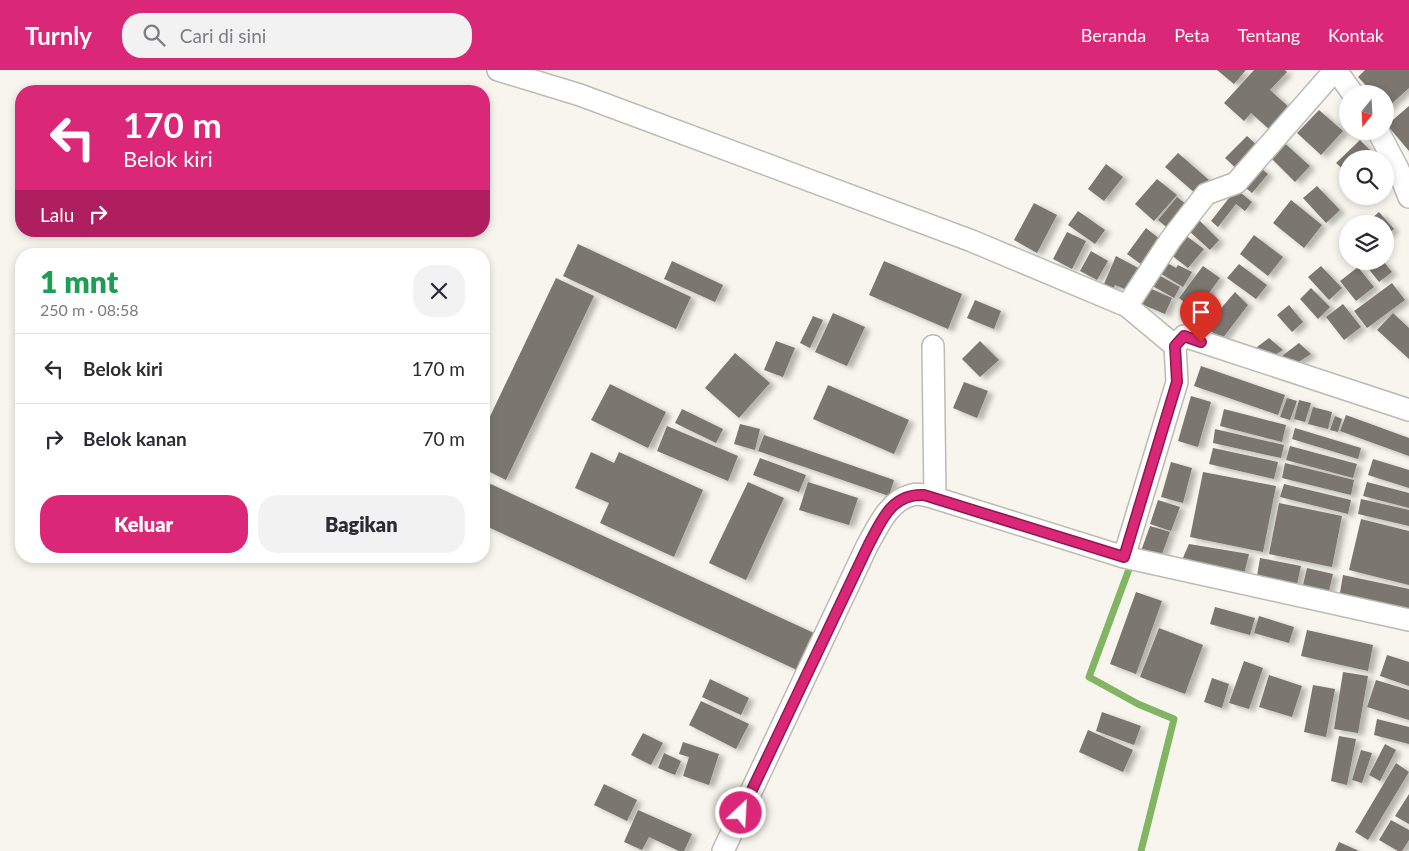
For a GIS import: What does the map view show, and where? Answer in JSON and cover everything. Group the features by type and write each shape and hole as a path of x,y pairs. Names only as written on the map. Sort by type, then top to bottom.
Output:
{"street":[{"path":"498,70 580,95 972,240 1128,303 1177,343"},
{"path":"1128,303 1171,239 1206,194 1236,183 1335,70 1347,85"},
{"path":"1383,140 1398,169 1409,197"},
{"path":"1130,558 1177,382 1177,343 1184,336 1409,410"},
{"path":"933,346 935,498"},
{"path":"724,851 868,546 886,512 899,501 913,494 935,498 1130,558 1409,620"}],"building":[{"path":"1217,70 1246,70 1234,84"},
{"path":"1254,70 1285,70 1287,72 1270,90 1291,109 1271,131 1251,113 1244,121 1224,103"},
{"path":"1365,70 1409,70 1409,88 1394,102 1394,85 1366,85 1358,77"},
{"path":"1409,106 1409,151 1394,133 1394,119"},
{"path":"1319,110 1339,128 1339,135 1321,155 1297,133"},
{"path":"1247,136 1260,148 1239,171 1225,158"},
{"path":"1280,139 1310,166 1295,182 1268,155"},
{"path":"1360,140 1370,150 1350,150"},
{"path":"1178,153 1209,180 1196,194 1165,167"},
{"path":"1106,164 1123,177 1104,201 1088,189"},
{"path":"1257,165 1268,174 1252,193 1241,184"},
{"path":"1157,179 1177,195 1154,221 1135,204"},
{"path":"1317,186 1340,210 1326,223 1303,198"},
{"path":"1236,189 1252,202 1245,211 1236,204 1218,227 1211,221"},
{"path":"1177,197 1191,208 1171,231 1158,220"},
{"path":"1291,200 1322,225 1304,248 1273,223"},
{"path":"1034,203 1057,215 1037,253 1014,240"},
{"path":"1078,211 1105,230 1095,244 1068,225"},
{"path":"1199,220 1219,240 1210,250 1189,231"},
{"path":"1146,228 1161,240 1142,265 1127,254"},
{"path":"1067,232 1086,241 1072,269 1053,259"},
{"path":"1185,235 1204,249 1188,268 1170,254"},
{"path":"1254,235 1283,257 1268,276 1240,254"},
{"path":"578,244 691,297 676,329 563,276"},
{"path":"1091,251 1108,261 1097,280 1080,271"},
{"path":"1116,256 1142,270 1132,292 1115,285 1113,289 1104,284"},
{"path":"672,261 723,285 715,302 664,279"},
{"path":"884,261 962,294 948,329 869,295"},
{"path":"1164,261 1176,268 1178,265 1192,272 1183,287 1158,272"},
{"path":"1239,264 1267,285 1256,299 1227,278"},
{"path":"1203,266 1220,278 1196,311 1179,298"},
{"path":"1321,266 1342,288 1329,300 1308,277"},
{"path":"1354,270 1360,270 1374,287 1356,301 1340,281"},
{"path":"1370,270 1390,270 1392,272 1379,282"},
{"path":"1155,273 1180,287 1174,298 1149,284"},
{"path":"556,278 594,296 506,480 490,472 490,416"},
{"path":"1392,283 1405,300 1367,328 1354,311"},
{"path":"1147,287 1172,298 1165,314 1139,303"},
{"path":"1311,288 1330,307 1318,319 1300,299"},
{"path":"1235,292 1248,305 1222,339 1205,327"},
{"path":"975,300 1001,311 994,329 967,318"},
{"path":"1343,304 1361,327 1344,340 1326,317"},
{"path":"1289,305 1303,322 1292,332 1277,315"},
{"path":"833,313 865,327 847,366 815,352"},
{"path":"1393,313 1409,328 1409,359 1377,330"},
{"path":"813,316 823,320 810,348 800,343"},
{"path":"1269,338 1283,350 1266,360 1253,350"},
{"path":"776,341 795,348 783,377 764,370"},
{"path":"980,341 999,360 980,377 962,359"},
{"path":"1299,343 1311,354 1289,368 1278,359"},
{"path":"735,353 770,383 739,418 705,388"},
{"path":"1201,366 1285,395 1278,415 1194,386"},
{"path":"964,382 988,391 977,418 953,408"},
{"path":"610,384 666,412 648,448 591,420"},
{"path":"828,385 909,420 894,454 813,419"},
{"path":"1191,396 1211,402 1198,447 1178,441"},
{"path":"1287,398 1297,401 1290,420 1280,417"},
{"path":"1299,400 1311,403 1305,422 1294,419"},
{"path":"1313,407 1332,412 1328,429 1308,424"},
{"path":"682,409 723,429 716,443 675,423"},
{"path":"1224,409 1286,425 1282,442 1220,426"},
{"path":"1346,415 1409,438 1409,456 1340,431"},
{"path":"1335,416 1342,419 1338,432 1330,430"},
{"path":"740,424 760,429 755,450 734,444"},
{"path":"667,426 738,456 728,481 657,451"},
{"path":"1295,428 1361,448 1358,459 1292,439"},
{"path":"1215,429 1284,445 1281,458 1213,443"},
{"path":"764,435 894,480 889,496 758,451"},
{"path":"1290,446 1357,464 1353,478 1286,460"},
{"path":"1213,448 1278,462 1274,479 1209,464"},
{"path":"591,452 614,463 619,452 703,490 674,557 600,523 609,503 575,488"},
{"path":"760,458 806,475 799,492 753,475"},
{"path":"1373,459 1409,470 1409,488 1368,475"},
{"path":"1171,462 1192,468 1183,503 1161,497"},
{"path":"1285,463 1354,480 1351,495 1282,478"},
{"path":"1203,472 1276,486 1263,552 1190,537"},
{"path":"748,482 784,498 746,580 709,563"},
{"path":"808,482 858,498 849,525 799,510"},
{"path":"1367,482 1409,493 1409,508 1363,496"},
{"path":"490,484 814,633 797,670 490,528"},
{"path":"1284,484 1351,500 1348,514 1280,497"},
{"path":"1361,499 1409,510 1409,526 1358,514"},
{"path":"1158,500 1180,507 1171,531 1150,524"},
{"path":"1279,503 1342,516 1332,567 1269,554"},
{"path":"1361,519 1409,531 1409,585 1349,570"},
{"path":"1150,526 1170,532 1161,557 1141,551"},
{"path":"1189,544 1249,554 1244,574 1182,560"},
{"path":"1260,558 1301,566 1296,589 1256,582"},
{"path":"1307,568 1333,574 1328,595 1302,589"},
{"path":"1343,575 1409,589 1409,612 1339,598"},
{"path":"1136,592 1162,601 1136,674 1110,664"},
{"path":"1215,607 1255,618 1250,635 1210,624"},
{"path":"1259,616 1294,627 1289,643 1254,633"},
{"path":"1159,628 1203,645 1185,694 1140,677"},
{"path":"1307,630 1373,645 1368,671 1301,656"},
{"path":"1387,655 1409,662 1409,686 1380,676"},
{"path":"1244,661 1263,668 1249,709 1229,703"},
{"path":"1343,672 1368,676 1358,733 1334,729"},
{"path":"1269,675 1302,686 1292,717 1259,707"},
{"path":"1212,678 1229,684 1222,708 1204,702"},
{"path":"710,679 749,698 741,715 702,697"},
{"path":"1376,680 1409,690 1409,720 1367,707"},
{"path":"1313,685 1335,689 1326,737 1304,732"},
{"path":"701,701 749,724 736,749 689,725"},
{"path":"1102,712 1141,726 1134,745 1096,731"},
{"path":"1377,719 1409,727 1409,744 1374,735"},
{"path":"1088,730 1133,750 1123,772 1079,752"},
{"path":"643,733 663,743 651,765 631,755"},
{"path":"1339,736 1356,739 1347,785 1331,781"},
{"path":"683,742 719,754 709,785 683,776 689,757 679,754"},
{"path":"1385,744 1396,750 1380,781 1369,775"},
{"path":"1361,750 1372,753 1362,783 1352,780"},
{"path":"664,753 681,761 675,775 658,768"},
{"path":"1396,763 1409,772 1368,840 1355,832"},
{"path":"604,784 637,800 627,821 594,805"},
{"path":"1409,794 1409,824 1395,816"},
{"path":"638,810 692,834 684,851 679,851 649,837 642,850 624,842"},
{"path":"1391,820 1409,830 1409,840 1402,851 1398,851 1379,840"},
{"path":"1339,842 1359,851 1335,851"}],"waterway":[{"path":"1132,561 1089,677 1138,704 1174,719 1141,851"}],"route":[{"path":"741,813 886,512 899,501 913,494 924,495 1124,557 1177,382 1175,346 1184,336 1201,342"}]}
